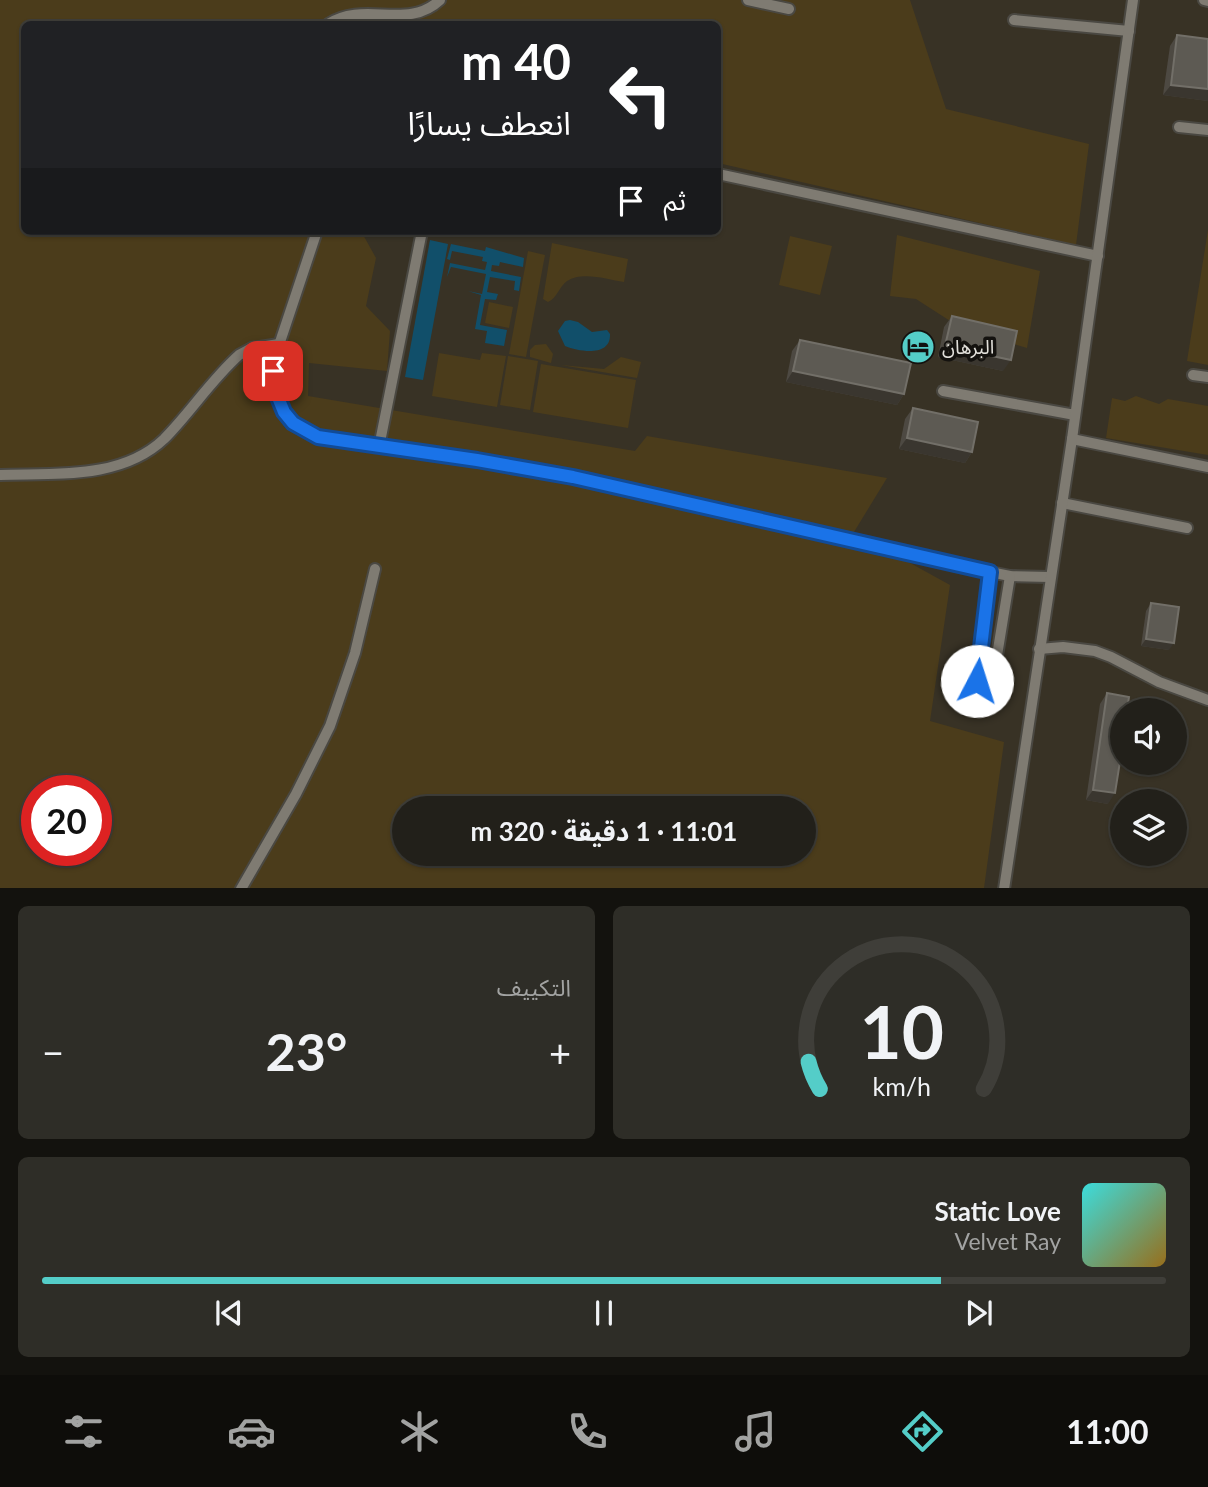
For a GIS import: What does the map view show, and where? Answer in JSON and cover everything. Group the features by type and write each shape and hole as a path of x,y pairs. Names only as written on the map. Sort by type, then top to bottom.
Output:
{"lane":[{"path":"334,21 353,11 374,9 418,12 440,0"},
{"path":"748,0 789,9"},
{"path":"1004,888 1072,439 1133,0"},
{"path":"1014,20 1129,31"},
{"path":"1179,127 1208,131"},
{"path":"721,175 1098,256"},
{"path":"316,235 279,344 273,385 284,412 293,423 318,437 573,477 990,572 1010,576 1050,577"},
{"path":"379,447 421,235"},
{"path":"0,475 87,471 127,462 162,441 239,355 252,348 279,344"},
{"path":"1193,375 1208,377"},
{"path":"943,391 1075,415"},
{"path":"1072,439 1208,467"},
{"path":"1062,503 1187,528"},
{"path":"241,888 296,794 330,726 355,653 375,569"},
{"path":"990,572 975,677 983,686 991,684 993,680 1010,576"},
{"path":"1039,649 1063,647 1095,651 1159,682 1208,700"}],"shaded area":[{"path":"0,0 1208,0 1208,888 0,888"},
{"path":"0,0 910,0 946,109 1089,144 1076,245 721,164 721,21 21,21 21,235 363,235 376,258 366,306 390,331 387,371 309,363 308,396 635,451 647,436 887,478 854,532 950,585 930,721 1004,742 984,888 0,888"},
{"path":"1208,230 1208,365 1187,361"},
{"path":"897,235 1040,271 1027,348 961,328 916,299 890,296"},
{"path":"790,236 832,246 820,295 779,285"},
{"path":"552,243 628,259 624,282 595,277 573,278 564,283 548,302 543,299"},
{"path":"528,251 545,255 526,357 509,354"},
{"path":"489,302 513,307 509,328 485,323"},
{"path":"546,344 553,354 551,363 530,357 530,350 535,345"},
{"path":"439,353 480,360 482,353 506,356 497,407 432,396"},
{"path":"508,356 538,361 530,410 500,405"},
{"path":"621,357 641,362 637,378 561,365 604,369"},
{"path":"541,364 636,380 628,428 533,412"},
{"path":"1136,396 1159,404 1168,399 1208,406 1208,455 1106,438 1112,398 1125,401"}],"water":[{"path":"430,240 448,244 423,380 405,377"},
{"path":"451,244 485,251 486,247 524,258 523,267 500,262 499,266 492,265 491,271 521,277 519,291 514,290 515,281 490,277 487,292 498,294 496,300 485,299 480,325 507,330 504,346 485,343 487,331 475,329 481,295 468,291 482,294 486,274 451,267 447,277 450,263 485,270 487,262 482,261 483,257 452,251 450,260 447,259"},
{"path":"570,320 592,332 607,330 610,334 609,341 594,351 565,346 558,331 565,321"}],"building":[{"path":"1177,35 1208,39 1208,89 1171,85"},
{"path":"952,316 1017,331 1011,360 945,346"},
{"path":"800,340 911,363 904,394 793,371"},
{"path":"913,408 978,422 972,452 907,438"},
{"path":"1151,603 1179,607 1174,643 1146,639"},
{"path":"1107,693 1129,697 1110,698 1110,775 1118,775 1116,789 1110,789 1110,792 1093,790"}],"place":[{"name":"البرهان","path":"918,347"}],"route":[{"path":"273,371 273,385 284,412 293,423 318,437 573,477 990,572 975,677 977,681"}]}
